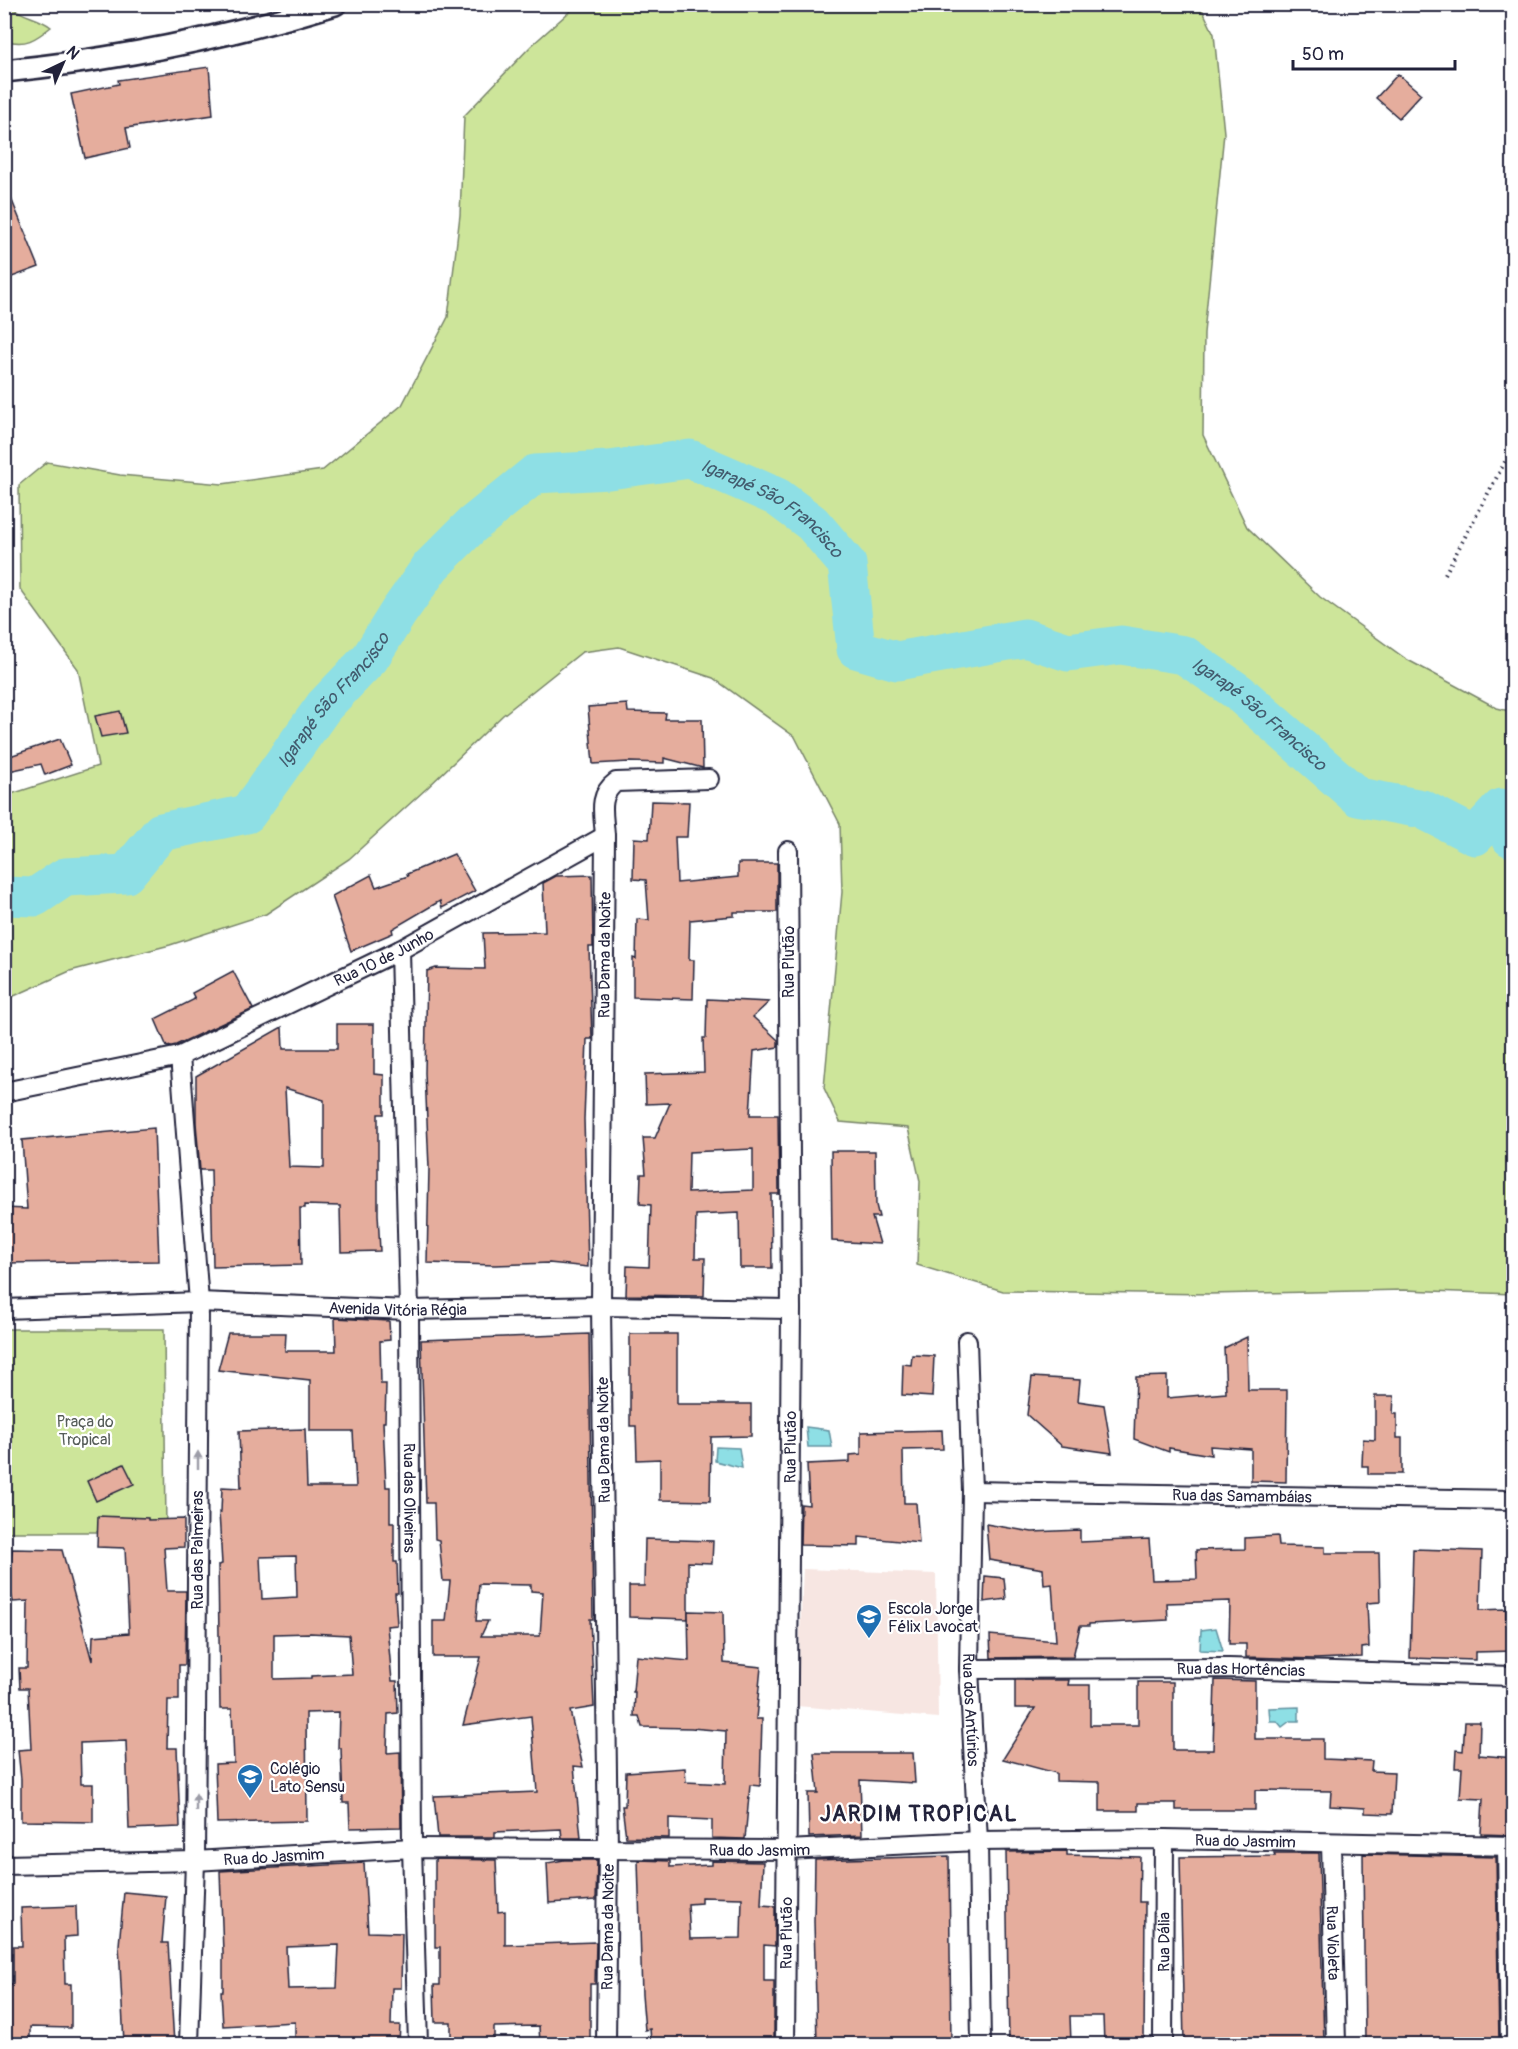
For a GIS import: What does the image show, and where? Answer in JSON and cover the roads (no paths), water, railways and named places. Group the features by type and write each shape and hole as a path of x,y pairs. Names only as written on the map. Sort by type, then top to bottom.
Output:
{"street":[{"path":"4,71 61,65 138,52 230,32 335,4"},
{"path":"605,836 603,799 606,789 616,782 709,779"},
{"name":"Rua 10 de Junho","path":"4,1092 180,1056 400,950 605,836"},
{"name":"Rua Dama da Noite","path":"605,836 601,1306 608,1850 606,2044"},
{"name":"Rua Plutão","path":"785,2044 791,1309 788,851"},
{"name":"Rua das Oliveiras","path":"400,950 409,1310 412,1848 418,2044"},
{"name":"Rua das Palmeiras","path":"180,1056 199,1302 195,1861 189,2044"},
{"name":"Avenida Vitória Régia","path":"4,1309 199,1302 409,1310 601,1306 791,1309"},
{"name":"Rua dos Antúrios","path":"967,1341 972,1491 969,1669 978,1841 981,2044"},
{"name":"Rua das Samambáias","path":"972,1491 1514,1500"},
{"name":"Rua das Hortências","path":"969,1669 1229,1668 1514,1676"},
{"name":"Rua do Jasmim","path":"4,1865 195,1861 412,1848 786,1850 978,1841 1164,1839 1510,1846"},
{"name":"Rua Dália","path":"1163,2044 1164,1839"},
{"name":"Rua Violeta","path":"1331,1843 1336,2044"},
{"path":"1510,1846 1510,2044"}],"water":[{"path":"806,1427 829,1430 832,1447 808,1447"},
{"path":"716,1447 739,1448 742,1468 715,1461"},
{"path":"1216,1628 1223,1651 1200,1650 1201,1630"},
{"path":"1299,1707 1299,1721 1290,1721 1282,1727 1277,1721 1270,1721 1269,1708"}],"waterway":[{"name":"Igarapé São Francisco","path":"4,896 35,897 65,877 126,874 161,832 247,814 324,706 370,658 431,566 472,525 535,474 609,470 690,459 777,497 812,523 847,564 856,649 897,661 1025,638 1068,652 1121,645 1184,655 1238,692 1358,797 1422,809 1475,836 1501,808 1511,838 1514,838"}],"place":[{"name":"Escola Jorge Félix Lavocat","path":"869,1640"},
{"name":"Colégio Lato Sensu","path":"250,1800"}],"district":[{"name":"JARDIM TROPICAL","path":"919,1813"}],"park label":[{"name":"Praça do Tropical","path":"85,1430"}]}
